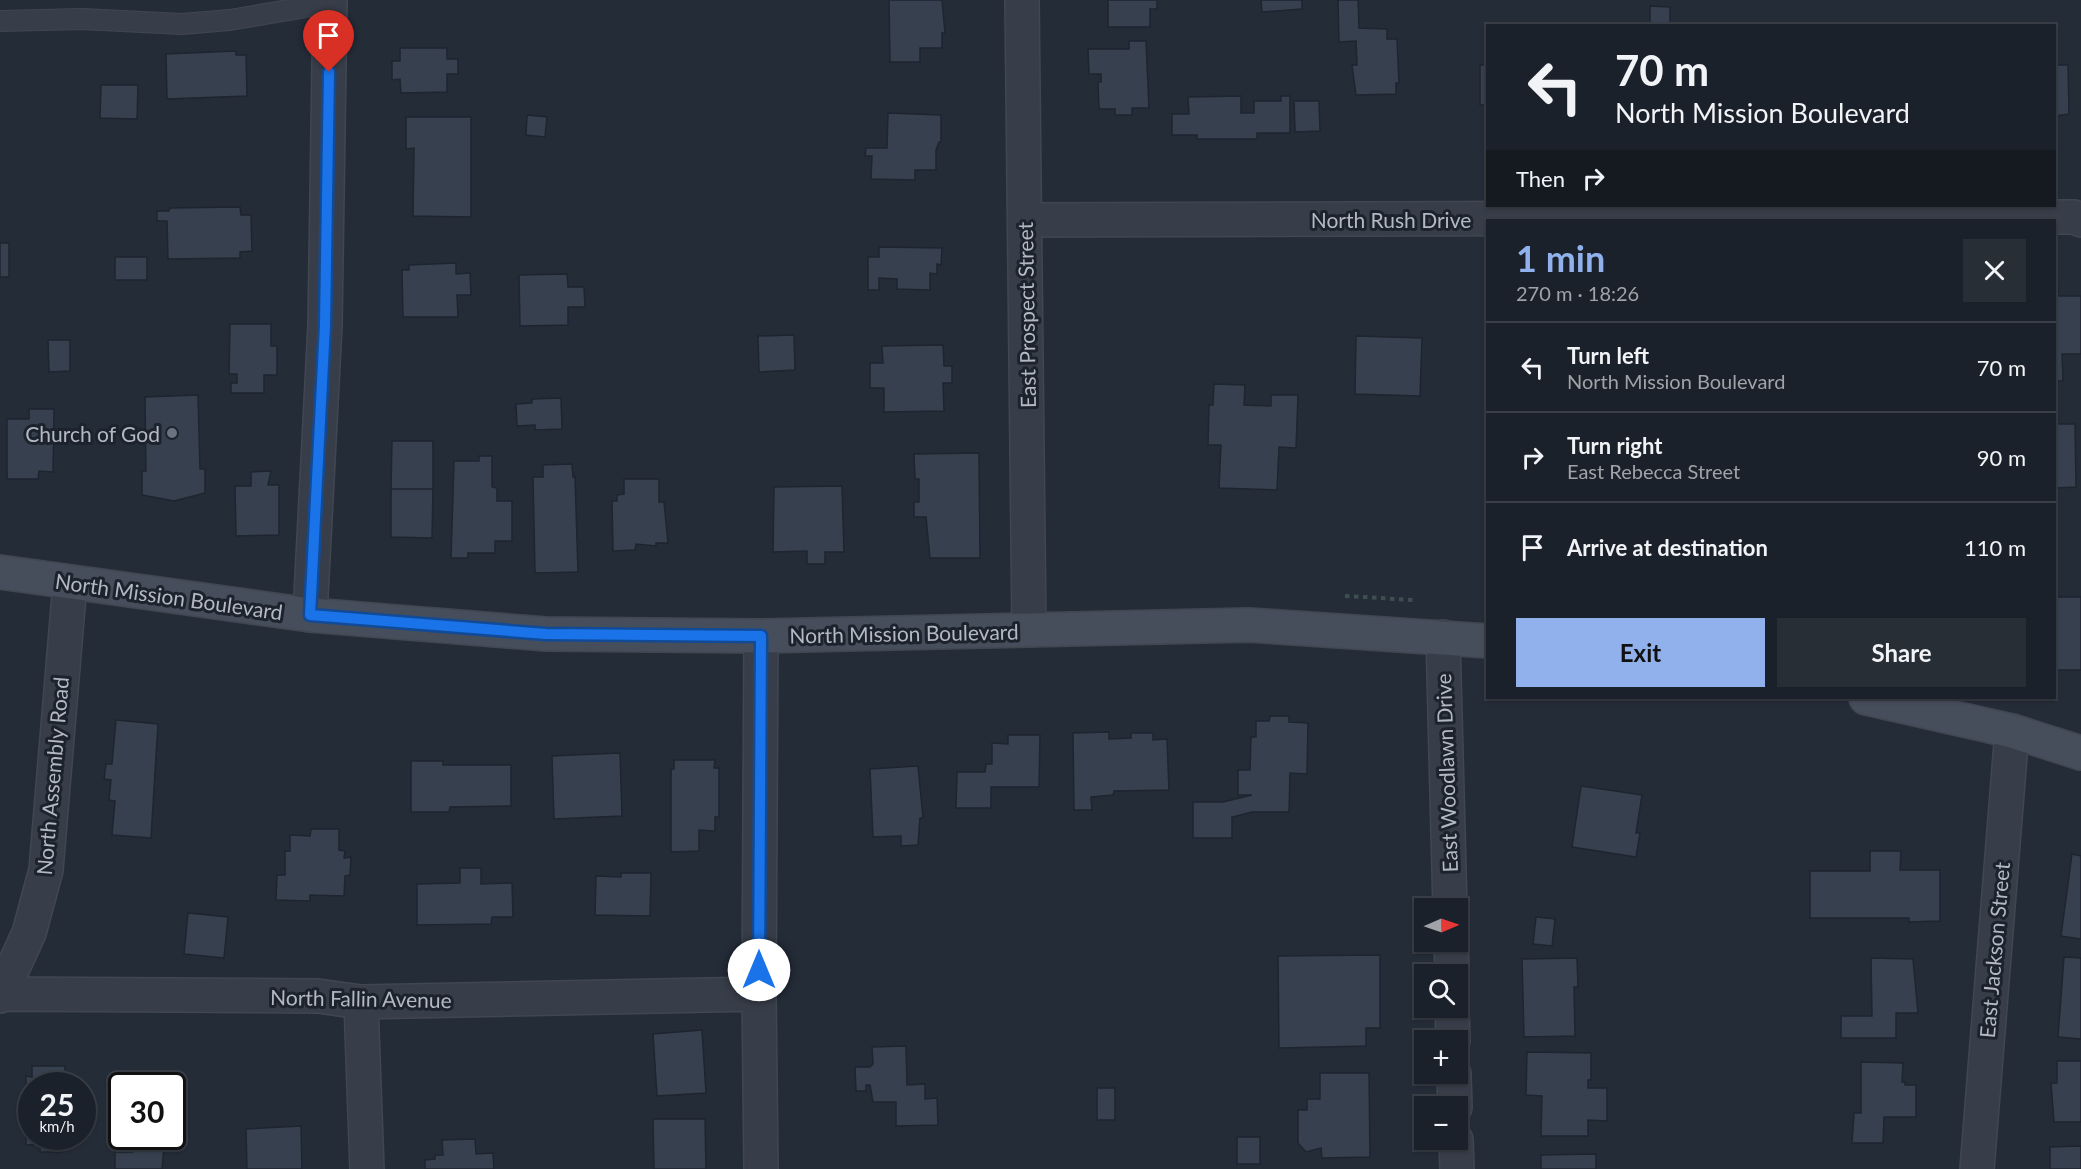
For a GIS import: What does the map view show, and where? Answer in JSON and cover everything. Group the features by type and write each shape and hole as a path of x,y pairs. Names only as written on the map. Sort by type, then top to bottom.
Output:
{"main road":[{"name":"North Mission Boulevard","path":"0,572 310,615 546,634 761,636 1248,625 1486,641"},
{"path":"1870,699 2012,731 2081,753"}],"street":[{"name":"East Prospect Street","path":"1022,0 1029,630"},
{"path":"310,615 325,325 330,1"},
{"name":"North Rush Drive","path":"1024,220 2074,217 2081,220"},
{"name":"North Assembly Road","path":"1,994 29,933 46,870 70,583"},
{"path":"761,636 759,994 761,1169"},
{"name":"East Woodlawn Drive","path":"1443,637 1450,898"},
{"name":"East Jackson Street","path":"1977,1169 2012,731"},
{"name":"North Fallin Avenue","path":"1,994 318,996 361,1002 759,994"},
{"path":"361,1002 367,1169"},
{"path":"1456,1150 1457,1169"}],"lane":[{"path":"0,21 82,20 182,24 230,20 330,1"}],"building":[{"path":"889,0 942,0 945,33 942,33 942,48 920,48 920,62 890,62"},
{"path":"1108,0 1157,0 1157,9 1150,9 1150,27 1108,27"},
{"path":"1261,0 1302,0 1302,9 1262,12"},
{"path":"1338,0 1358,0 1359,28 1387,29 1387,39 1397,39 1399,83 1396,83 1396,94 1356,95 1352,65 1357,65 1356,41 1339,42"},
{"path":"1650,6 1670,7 1670,24 1650,24"},
{"path":"1129,41 1146,41 1149,108 1132,108 1132,115 1115,115 1115,109 1099,109 1098,82 1101,82 1101,74 1089,74 1088,49 1129,49"},
{"path":"400,48 447,48 447,59 458,59 458,74 447,74 447,92 401,93 400,79 392,80 392,61 400,61"},
{"path":"236,51 236,55 246,55 247,96 167,99 166,54"},
{"path":"1480,65 1486,65 1486,105 1480,105"},
{"path":"2056,65 2068,65 2069,114 2056,116"},
{"path":"101,85 138,85 137,119 100,118"},
{"path":"1241,96 1241,113 1254,113 1254,101 1281,101 1281,96 1290,96 1290,133 1257,133 1257,139 1197,139 1197,135 1172,135 1172,114 1189,114 1188,97"},
{"path":"1294,101 1319,101 1320,131 1295,132"},
{"path":"888,113 941,115 941,142 936,150 936,170 915,170 915,180 871,179 872,156 865,156 866,148 887,148"},
{"path":"527,115 547,117 545,137 526,135"},
{"path":"406,117 471,117 471,217 413,216 414,148 406,149"},
{"path":"240,207 241,215 251,215 252,251 240,252 240,258 168,259 167,221 157,221 157,211 169,211 170,208"},
{"path":"0,243 9,243 9,277 0,277"},
{"path":"879,247 942,248 941,265 937,264 937,274 930,273 930,290 897,289 897,279 879,278 879,290 868,290 868,257 879,257"},
{"path":"115,257 147,257 147,280 115,280"},
{"path":"456,263 456,274 470,273 471,295 457,295 458,317 403,317 402,270 409,270 409,265"},
{"path":"567,274 568,287 584,287 585,307 568,307 568,325 520,326 519,275"},
{"path":"2056,280 2058,296 2081,296 2081,354 2062,354 2063,381 2056,381"},
{"path":"230,324 271,324 271,346 277,346 277,375 264,375 264,393 231,393 231,383 237,383 237,374 229,374"},
{"path":"794,335 795,370 759,372 758,336"},
{"path":"1356,336 1422,338 1420,396 1355,394"},
{"path":"48,340 70,340 70,371 49,372"},
{"path":"943,345 944,366 952,366 952,383 943,383 944,411 884,412 884,388 870,388 870,363 883,363 882,346"},
{"path":"1214,384 1245,385 1244,405 1271,406 1271,395 1298,395 1296,448 1279,447 1277,490 1219,488 1221,445 1208,445 1209,405 1213,405"},
{"name":"Church of God","path":"198,395 200,469 205,469 205,493 174,501 142,495 142,471 146,471 145,397"},
{"path":"561,398 562,429 535,430 535,425 517,426 516,404 532,403 532,399"},
{"path":"29,409 54,409 53,472 39,471 38,479 7,479 7,419 29,419"},
{"path":"2056,424 2075,424 2076,487 2056,488"},
{"path":"392,441 433,441 433,489 391,489"},
{"path":"979,453 980,558 930,558 926,517 914,517 914,502 919,502 919,479 915,479 914,454"},
{"path":"479,456 492,456 492,487 497,488 497,501 512,501 512,541 495,541 495,553 468,553 468,558 451,558 454,461 479,461"},
{"path":"572,464 573,477 575,476 578,572 535,573 533,477 543,477 543,465"},
{"path":"271,471 268,485 279,485 279,535 236,536 235,486 251,486 251,472"},
{"path":"624,479 659,479 659,502 664,502 668,543 656,543 656,546 636,544 635,550 613,551 612,501 617,501 617,495 624,494"},
{"path":"842,486 844,552 825,552 825,564 807,564 807,551 773,552 774,487"},
{"path":"391,489 433,489 432,538 391,537"},
{"path":"2056,597 2081,597 2081,670 2056,670"},
{"path":"1270,716 1289,716 1289,722 1308,723 1307,774 1290,773 1289,812 1252,812 1232,817 1232,838 1193,838 1193,802 1223,802 1252,795 1238,795 1238,770 1250,770 1251,737 1256,737 1256,721 1269,721"},
{"path":"116,720 158,724 151,838 112,835 115,801 109,800 111,780 104,779 106,764 112,764"},
{"path":"1109,732 1109,739 1131,738 1131,733 1153,733 1153,740 1167,739 1169,790 1114,791 1113,795 1091,797 1092,810 1074,810 1073,733"},
{"path":"1008,735 1040,735 1039,787 991,787 991,808 956,808 957,772 985,772 986,764 992,764 992,743 1008,744"},
{"path":"620,753 622,816 554,819 552,756"},
{"path":"674,760 715,760 714,768 719,768 719,817 715,817 715,831 699,830 699,851 671,852 671,769 674,769"},
{"path":"411,761 443,761 443,765 511,765 511,806 450,807 449,812 411,812"},
{"path":"918,766 923,818 920,818 918,845 901,846 901,836 873,837 870,769"},
{"path":"1581,786 1642,795 1636,833 1640,833 1636,857 1572,847"},
{"path":"311,829 339,829 339,850 345,851 344,858 351,857 350,875 345,876 344,896 310,895 310,901 276,900 277,875 285,875 285,851 290,851 290,835 310,836"},
{"path":"1870,851 1901,851 1900,870 1940,870 1940,921 1909,922 1909,918 1810,918 1810,871 1870,871"},
{"path":"2072,854 2081,856 2081,939 2061,936"},
{"path":"460,868 481,868 481,884 512,883 513,917 492,917 491,924 417,925 417,884 460,883"},
{"path":"621,873 651,873 650,916 595,915 596,876 621,877"},
{"path":"188,913 228,917 224,958 184,954"},
{"path":"1536,917 1555,919 1552,946 1533,944"},
{"path":"1380,955 1380,1028 1366,1028 1366,1046 1279,1048 1278,956"},
{"path":"2064,957 2081,958 2081,1039 2058,1037"},
{"path":"1577,958 1578,987 1574,987 1575,1036 1524,1037 1522,959"},
{"path":"1871,958 1913,959 1918,1013 1896,1013 1896,1038 1841,1038 1841,1016 1872,1016"},
{"path":"702,1030 706,1093 657,1096 653,1034"},
{"path":"906,1046 907,1085 925,1084 925,1099 937,1098 938,1125 896,1126 896,1102 873,1102 870,1085 866,1085 866,1091 856,1091 855,1067 870,1067 873,1064 872,1047"},
{"path":"1527,1052 1591,1053 1591,1080 1588,1080 1588,1088 1607,1088 1607,1121 1588,1120 1588,1136 1541,1136 1542,1096 1526,1095"},
{"path":"2057,1061 2081,1061 2081,1122 2054,1122 2051,1083 2057,1083"},
{"path":"1861,1062 1903,1063 1902,1082 1905,1082 1905,1085 1916,1085 1916,1117 1884,1117 1883,1143 1852,1143 1854,1113 1861,1113"},
{"path":"32,1066 65,1066 65,1072 32,1072"},
{"path":"1320,1073 1369,1073 1370,1157 1322,1158 1321,1148 1306,1152 1298,1143 1298,1110 1307,1110 1307,1099 1320,1099"},
{"path":"1097,1088 1115,1088 1115,1120 1097,1120"},
{"path":"653,1119 705,1119 706,1169 654,1169"},
{"path":"301,1126 302,1169 247,1169 246,1129"},
{"path":"1237,1137 1260,1137 1260,1164 1237,1164"},
{"path":"475,1139 476,1154 493,1153 494,1169 425,1169 425,1160 435,1159 435,1155 443,1155 442,1140"},
{"path":"2081,1146 2081,1169 2050,1169 2050,1147"},
{"path":"40,1150 62,1150 62,1152 40,1152"},
{"path":"132,1150 164,1150 162,1169 115,1169 115,1152 132,1152"},
{"path":"1596,1154 1596,1169 1541,1169 1541,1155"}],"place":[{"name":"Church of God","path":"172,433"}],"route":[{"path":"329,72 325,325 310,615 546,634 761,636 759,970"}]}
